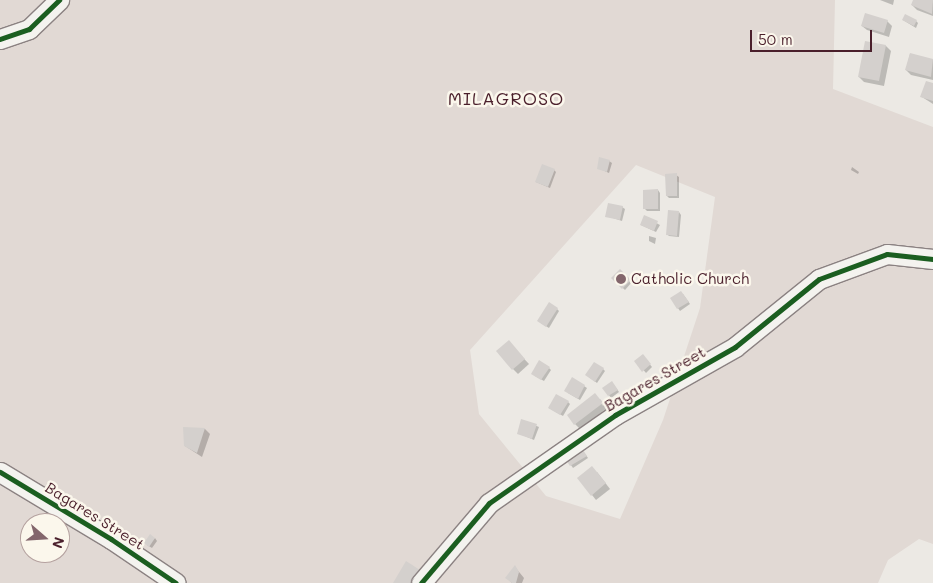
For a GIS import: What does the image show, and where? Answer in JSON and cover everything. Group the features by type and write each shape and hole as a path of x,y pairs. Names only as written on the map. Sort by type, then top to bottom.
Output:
{"street":[{"path":"0,39 29,29 59,0"},
{"name":"Bagares Street","path":"420,583 489,503 615,415 735,347 819,280 887,254 933,259"},
{"name":"Bagares Street","path":"0,472 111,539 176,583"}],"shaded area":[{"path":"0,0 835,0 833,89 933,127 933,544 919,539 888,560 878,583 0,583","holes":["636,165 715,197 700,308 663,420 620,519 546,496 479,414 470,350"]}],"building":[{"path":"913,0 933,0 932,14 911,5"},
{"path":"865,13 888,20 884,33 861,26"},
{"path":"905,14 917,20 914,26 902,20"},
{"path":"865,41 886,45 879,81 858,77"},
{"path":"910,53 933,59 931,77 905,70"},
{"path":"926,81 933,83 933,101 920,97"},
{"path":"599,157 610,160 607,172 597,169"},
{"path":"542,164 555,169 548,187 535,182"},
{"path":"677,173 677,196 666,196 665,174"},
{"path":"658,189 658,209 643,209 643,190"},
{"path":"608,203 623,206 620,220 605,217"},
{"path":"668,210 679,211 677,236 666,235"},
{"path":"644,215 658,221 654,231 640,225"},
{"name":"Catholic Church","path":"620,269 631,280 622,289 611,278"},
{"path":"681,291 689,302 677,309 670,298"},
{"path":"549,302 558,308 546,327 537,321"},
{"path":"509,340 525,359 512,370 496,351"},
{"path":"643,354 651,364 642,372 634,361"},
{"path":"539,360 550,367 541,380 531,374"},
{"path":"594,362 604,368 595,382 585,375"},
{"path":"572,377 585,385 578,399 564,391"},
{"path":"612,381 618,390 608,396 602,388"},
{"path":"595,393 603,403 574,425 567,415"},
{"path":"556,394 569,401 560,415 548,408"},
{"path":"521,419 537,424 532,439 517,434"},
{"path":"183,427 205,428 197,453 184,446"},
{"path":"581,447 587,456 570,466 564,457"},
{"path":"592,466 606,483 591,496 577,478"},
{"path":"150,534 155,538 149,547 144,543"},
{"path":"406,561 420,570 412,583 393,583"},
{"path":"515,565 519,572 516,583 512,583 505,578"}],"cycle path":[{"path":"0,39 29,29 59,0"},
{"path":"421,583 489,503 615,415 735,347 819,279 887,254 933,259"},
{"path":"0,472 111,539 176,583"}],"place":[{"name":"Catholic Church","path":"621,279"}],"district":[{"name":"MILAGROSO","path":"506,98"}]}
